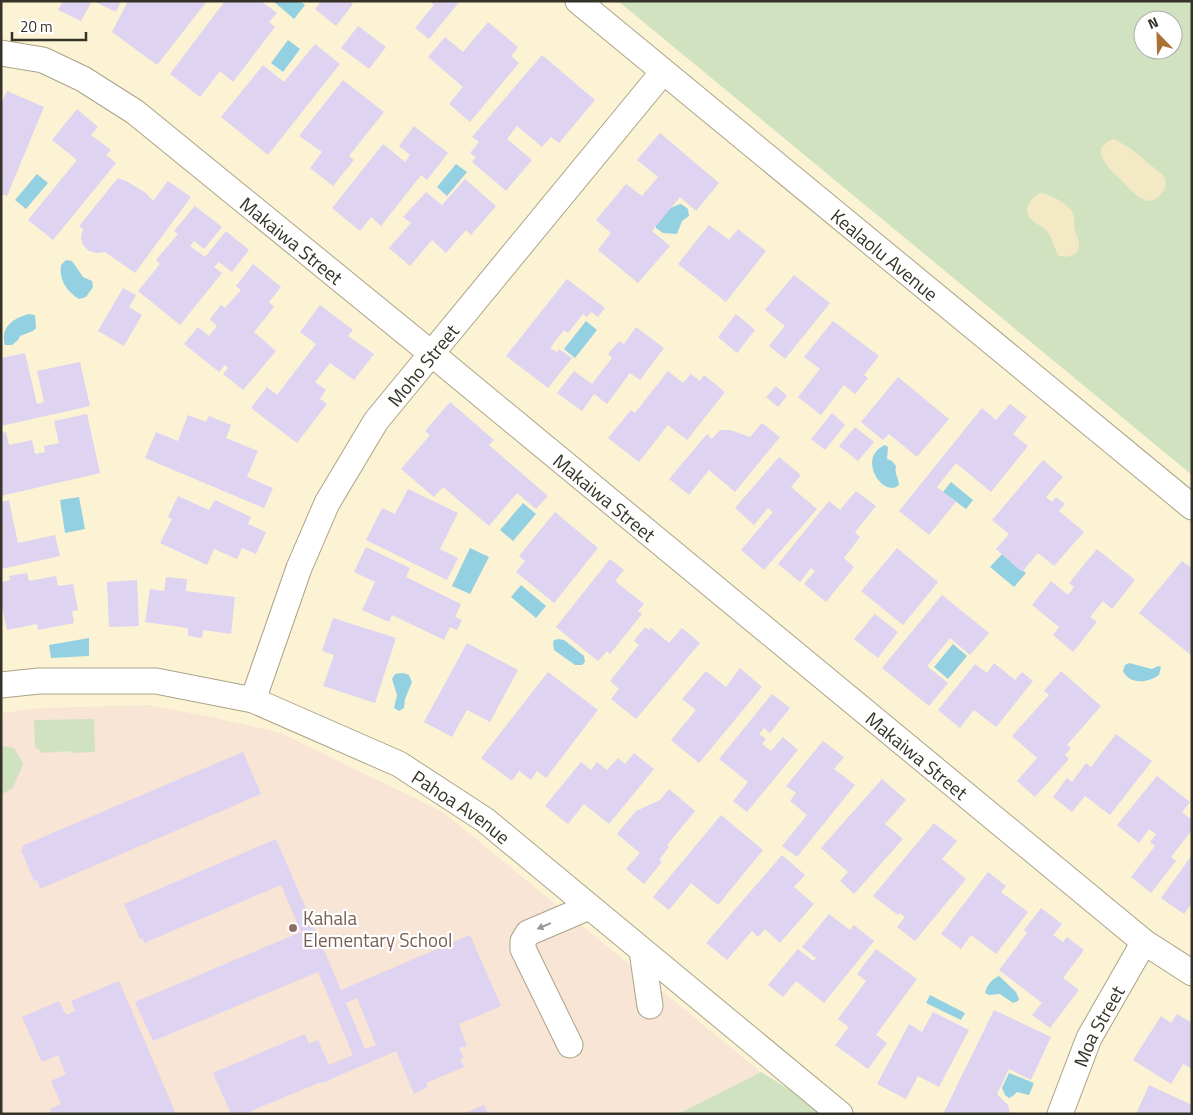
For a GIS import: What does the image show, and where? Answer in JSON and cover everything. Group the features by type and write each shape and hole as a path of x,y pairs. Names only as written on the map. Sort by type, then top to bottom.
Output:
{"street":[{"name":"Kealaolu Avenue","path":"578,1 1192,507"},
{"name":"Makaiwa Street","path":"1,53 43,60 83,79 135,112 432,354 1144,942 1192,973"},
{"name":"Moho Street","path":"253,700 299,568 328,503 376,421 663,72"},
{"name":"Pahoa Avenue","path":"1,685 39,681 156,681 253,700 400,764 485,820 840,1114"},
{"path":"570,1045 523,949 523,941 528,933 589,907"},
{"name":"Moa Street","path":"1060,1114 1089,1038 1144,942"},
{"path":"642,951 650,1006"}],"shaded area":[{"name":"Kahala Elementary School","path":"149,705 281,733 443,812 761,1072 678,1114 1,1114 1,713 41,708"}],"green space":[{"path":"618,1 1192,1 1192,475"},
{"path":"94,719 95,752 43,753 35,747 34,720"},
{"path":"1,747 14,748 23,763 13,788 2,794"},
{"path":"761,1072 829,1114 678,1114"}],"sand":[{"path":"1114,139 1130,148 1164,176 1165,188 1157,198 1148,201 1141,198 1107,165 1101,153 1102,148 1106,143"},
{"path":"1040,193 1060,201 1072,212 1074,229 1079,244 1076,252 1068,257 1058,255 1046,230 1027,214 1030,202"}],"water":[{"path":"273,1 300,1 305,5 294,19"},
{"path":"288,40 300,49 283,72 271,63"},
{"path":"456,164 467,172 447,196 437,187"},
{"path":"37,174 48,183 26,209 15,200"},
{"path":"681,204 688,209 689,216 682,221 677,234 663,233 656,228 655,221 657,218 670,208"},
{"path":"66,260 72,261 83,277 92,281 93,287 86,297 79,299 65,285 61,276 61,265"},
{"path":"29,314 35,315 36,328 20,336 12,345 5,345 6,328 13,321"},
{"path":"586,321 597,330 575,358 564,349"},
{"path":"885,445 888,447 887,459 896,466 899,485 893,488 880,482 872,467 873,458 877,451"},
{"path":"951,482 973,500 966,509 943,492"},
{"path":"79,497 85,529 65,533 60,500"},
{"path":"523,503 536,514 513,541 500,530"},
{"path":"470,548 489,557 470,594 452,586"},
{"path":"1003,553 1026,573 1014,587 990,567"},
{"path":"521,585 546,606 536,618 511,597"},
{"path":"89,638 89,656 51,658 49,645"},
{"path":"554,640 564,640 584,656 585,662 582,665 575,665 554,650"},
{"path":"953,644 967,656 948,679 934,667"},
{"path":"1129,663 1152,669 1158,666 1161,667 1159,675 1145,681 1130,679 1123,671 1125,665"},
{"path":"403,673 409,675 412,682 405,699 404,708 399,711 394,708 397,695 392,679 395,674"},
{"path":"999,976 1016,992 1018,1001 1013,1003 1000,994 989,995 985,993 990,983"},
{"path":"930,995 965,1013 961,1020 926,1003"},
{"path":"1009,1073 1034,1083 1029,1095 1017,1092 1009,1098 1005,1095 1002,1088"}],"building":[{"path":"63,1 92,1 81,21 58,10"},
{"path":"93,1 121,1 116,12"},
{"path":"128,1 207,1 157,65 112,32"},
{"path":"225,1 261,1 277,13 269,22 275,27 233,82 220,71 200,97 170,74"},
{"path":"321,1 349,1 353,4 336,26 315,9"},
{"path":"429,1 460,1 429,39 415,28 434,5"},
{"path":"488,22 518,47 511,56 519,63 470,122 449,104 463,87 428,57 445,37 463,52"},
{"path":"358,26 386,47 369,69 341,48"},
{"path":"315,44 340,64 268,155 221,117 263,65 284,82"},
{"path":"542,55 595,100 559,143 551,137 542,147 517,126 507,139 532,160 506,191 472,162 476,157 470,153 479,142 472,137"},
{"path":"343,80 384,112 349,156 354,160 333,186 310,168 322,152 299,136"},
{"path":"7,91 44,107 7,196 1,194 1,104"},
{"path":"77,109 98,127 91,135 111,150 106,155 116,163 53,240 28,220 77,160 52,140"},
{"path":"414,126 448,153 427,180 421,175 381,226 371,217 360,231 332,208 383,144 405,162 410,155 399,146"},
{"path":"660,133 719,183 696,211 680,197 652,231 670,246 638,283 598,250 611,233 596,220 626,184 642,196 658,177 637,160"},
{"path":"118,178 146,193 153,201 168,181 191,197 135,273 105,252 89,251 83,245 81,238 83,229 79,226"},
{"path":"465,179 496,206 471,235 466,230 446,253 432,240 410,266 389,248 411,223 403,217 426,192 442,205"},
{"path":"195,206 222,227 204,249 194,241 190,246 205,257 226,231 249,250 232,272 219,262 214,267 222,273 180,325 138,291 160,264 156,260 178,234 174,231"},
{"path":"709,225 729,240 738,229 766,251 726,302 678,264"},
{"path":"253,264 281,287 269,302 274,307 254,332 276,351 243,390 223,374 228,368 225,365 219,372 184,344 198,327 209,336 217,326 210,319 221,305 225,308 241,290 236,286"},
{"path":"794,275 830,303 785,359 769,346 785,326 765,310"},
{"path":"567,279 605,308 598,317 591,312 587,317 583,314 568,333 564,330 550,348 557,352 559,349 572,358 548,388 506,356"},
{"path":"123,288 136,295 129,307 142,315 124,346 98,331"},
{"path":"320,305 353,330 348,336 374,354 354,380 330,363 315,382 326,390 320,399 327,404 297,443 251,408 267,387 277,395 316,344 300,332"},
{"path":"736,314 755,330 737,353 718,337"},
{"path":"833,321 879,356 864,375 868,378 855,394 844,385 821,415 798,397 820,369 804,357"},
{"path":"636,327 664,348 640,380 630,373 607,404 594,394 582,411 557,393 574,371 592,384 612,358 608,354 619,341 624,344"},
{"path":"25,353 37,404 44,402 37,371 80,362 90,406 1,426 1,358"},
{"path":"668,371 683,383 691,374 700,381 704,375 725,392 687,440 668,425 639,462 608,438 631,410 635,413"},
{"path":"898,377 949,419 917,457 889,434 883,440 861,422"},
{"path":"776,386 787,396 778,407 766,397"},
{"path":"450,402 494,440 489,445 548,496 536,509 517,493 489,526 443,487 434,497 401,469 430,435 425,431"},
{"path":"1010,404 1027,417 1013,434 1028,446 991,492 956,463 937,487 956,502 929,535 899,511 982,408 996,420"},
{"path":"832,413 845,425 825,450 811,439"},
{"path":"87,414 100,473 1,496 1,433 6,432 9,445 32,440 35,454 45,452 44,446 59,443 54,421"},
{"path":"188,415 206,422 209,416 231,425 226,438 258,451 247,477 273,488 264,508 145,458 156,432 178,441"},
{"path":"762,423 780,437 735,492 709,470 689,495 669,479 707,434 712,439 720,430 730,430 750,437"},
{"path":"855,427 874,442 858,461 839,446"},
{"path":"779,457 801,475 791,487 817,509 764,570 741,550 773,512 768,508 754,525 735,508"},
{"path":"1043,460 1063,477 1046,497 1052,502 1056,497 1065,504 1059,511 1084,532 1054,566 1038,553 1022,572 996,549 1009,534 992,520"},
{"path":"408,489 458,513 440,549 458,558 447,580 366,540 382,508 395,514"},
{"path":"856,491 876,506 855,532 860,537 844,558 854,567 826,602 804,584 815,571 811,568 800,582 778,564 829,501 840,510"},
{"path":"178,496 209,510 215,500 251,517 248,524 266,532 256,554 242,548 237,559 214,549 207,565 160,543 172,519 168,517"},
{"path":"9,500 18,543 55,535 60,556 1,569 1,502"},
{"path":"555,512 598,548 554,603 516,572 525,561 519,556"},
{"path":"366,547 410,568 406,577 461,604 455,617 462,620 457,630 450,627 444,640 392,615 389,622 362,610 375,582 354,572"},
{"path":"897,548 938,582 903,625 861,591"},
{"path":"1097,549 1135,580 1112,609 1103,601 1090,617 1097,622 1073,652 1053,635 1059,627 1032,605 1051,581 1068,595 1074,587 1069,583"},
{"path":"610,559 624,570 615,581 644,604 638,611 642,614 610,654 607,651 598,661 556,627"},
{"path":"1182,561 1192,568 1192,656 1139,613"},
{"path":"27,573 29,581 56,576 58,586 73,584 78,610 72,611 74,623 38,630 37,624 7,630 1,602 1,582 10,580 9,576"},
{"path":"166,577 187,579 186,591 235,597 231,634 203,630 202,638 188,636 188,628 145,622 150,589 164,591"},
{"path":"137,580 139,626 109,627 107,582"},
{"path":"942,595 989,633 970,655 950,638 927,666 948,683 929,706 882,668"},
{"path":"875,614 898,632 878,658 854,639"},
{"path":"333,618 396,638 375,703 323,686 334,655 322,651"},
{"path":"645,627 649,630 651,628 669,643 682,628 700,643 636,719 611,699 619,689 610,681 639,645 634,641"},
{"path":"467,643 518,670 490,722 467,710 452,737 424,722"},
{"path":"994,663 1015,680 1022,672 1033,681 996,727 974,710 960,728 938,710 975,664 987,673"},
{"path":"740,668 762,687 699,763 671,740 696,710 682,699 706,671 726,687"},
{"path":"1061,671 1101,706 1067,745 1071,748 1065,755 1069,759 1035,797 1017,781 1037,758 1012,736 1049,695 1044,691"},
{"path":"548,672 598,710 546,778 537,771 531,780 519,771 512,781 481,758"},
{"path":"772,694 790,708 770,733 764,728 759,734 766,739 762,744 771,751 783,737 798,750 747,812 733,801 748,782 719,759"},
{"path":"1116,734 1152,761 1110,815 1085,796 1072,812 1053,797 1067,778 1072,782 1086,763 1091,767"},
{"path":"823,741 844,757 834,769 855,785 797,857 782,846 807,815 790,801 796,793 786,786"},
{"path":"243,752 261,794 40,889 37,880 34,881 21,850 23,849 22,846"},
{"path":"634,753 654,769 609,824 584,804 568,824 545,806 581,762 591,770 597,762 607,770 618,758 625,764"},
{"path":"1157,776 1190,802 1182,812 1192,820 1192,830 1171,857 1176,861 1151,893 1131,877 1155,846 1150,842 1156,834 1149,829 1139,843 1117,825"},
{"path":"882,779 906,800 885,824 903,839 854,894 840,881 848,872 821,848"},
{"path":"669,789 695,811 667,845 669,847 659,860 662,862 644,884 626,869 640,853 617,834 636,811 660,800"},
{"path":"721,815 763,850 718,905 691,883 669,910 653,897"},
{"path":"934,823 957,841 942,859 966,879 915,941 897,927 905,917 900,913 898,915 873,896"},
{"path":"276,839 341,990 470,935 501,1006 459,1024 467,1046 459,1048 464,1058 460,1059 464,1067 426,1083 428,1087 414,1094 396,1051 244,1114 231,1114 213,1073 305,1034 309,1044 318,1040 329,1065 353,1055 318,972 153,1041 135,1002 301,932 281,885 144,943 143,938 140,939 124,904","holes":["357,998 376,1045 365,1049 346,1003"]},
{"path":"782,855 805,875 794,887 814,904 780,943 765,929 758,937 752,931 727,960 706,943"},
{"path":"1192,855 1192,903 1184,914 1161,898"},
{"path":"988,872 1006,886 1001,892 1028,912 996,954 971,935 961,949 941,934"},
{"path":"1041,908 1062,924 1053,935 1063,942 1067,937 1084,950 1063,978 1079,990 1050,1028 1032,1015 1042,1003 999,970 1027,933 1024,930"},
{"path":"829,914 850,930 854,925 874,941 824,1003 796,981 783,997 768,985 798,949 813,961 816,958 802,947"},
{"path":"876,949 917,979 876,1035 887,1043 868,1069 835,1045 849,1027 838,1019 866,981 857,974"},
{"path":"119,981 176,1114 52,1114 50,1109 61,1104 51,1081 66,1074 58,1055 42,1062 22,1017 59,1001 66,1015 75,1011 71,1001"},
{"path":"994,1010 1051,1037 1031,1080 1009,1069 997,1094 1008,1105 1010,1114 943,1114"},
{"path":"933,1012 969,1030 939,1087 918,1076 906,1099 877,1084 909,1024 922,1032"},
{"path":"1177,1014 1192,1023 1192,1069 1183,1064 1171,1084 1133,1060 1161,1016 1171,1023"},
{"path":"1149,1085 1192,1105 1192,1114 1136,1114"},
{"path":"484,1105 488,1114 463,1114"}],"place":[{"name":"Kahala Elementary School","path":"293,928"}]}
